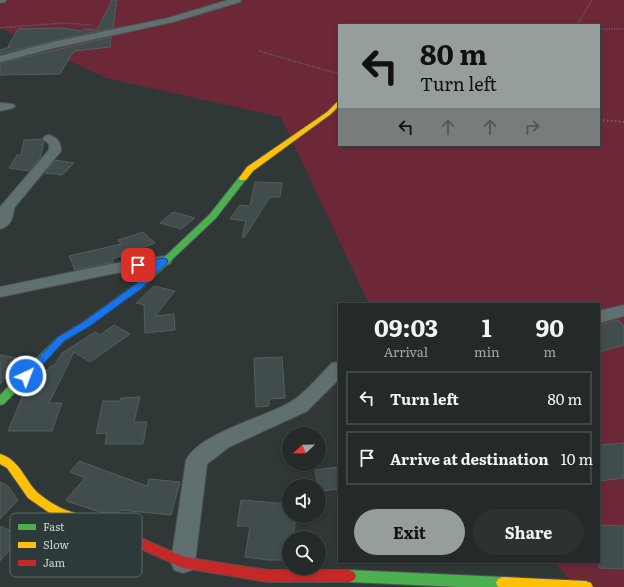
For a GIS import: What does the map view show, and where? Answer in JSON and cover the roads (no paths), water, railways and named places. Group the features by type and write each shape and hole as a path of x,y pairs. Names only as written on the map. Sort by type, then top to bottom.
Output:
{"street":[{"path":"0,59 53,45 170,20 237,0"},
{"path":"0,401 61,339 86,324 139,286 213,216 250,169 329,113 338,103"},
{"path":"0,224 5,219 7,206 55,151 55,143 49,139"},
{"path":"0,292 111,269 164,261"},
{"path":"600,317 624,310"},
{"path":"183,562 197,460 222,441 300,406 338,369"},
{"path":"0,458 11,465 32,495 61,513"},
{"path":"142,543 183,562 268,576 322,575 586,587"}]}
